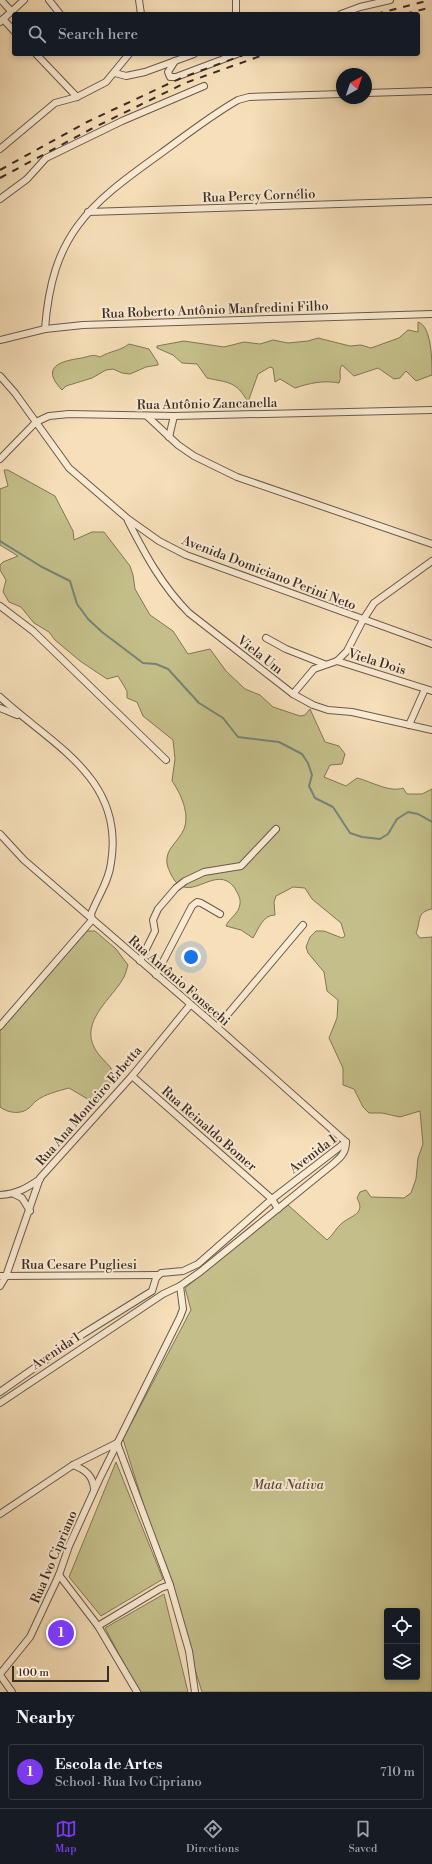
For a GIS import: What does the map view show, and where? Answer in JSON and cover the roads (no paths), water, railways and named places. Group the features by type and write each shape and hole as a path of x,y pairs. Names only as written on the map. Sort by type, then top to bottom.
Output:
{"street":[{"path":"1,0 11,11"},
{"path":"12,29 1,20 24,0"},
{"path":"49,0 58,12"},
{"path":"139,0 141,12"},
{"path":"236,0 236,12"},
{"path":"346,12 360,7 390,0"},
{"path":"38,56 77,97"},
{"path":"0,149 55,103 77,97 106,82 128,56"},
{"path":"115,73 126,76 189,56"},
{"path":"175,61 168,72 170,77 176,77 232,56"},
{"path":"0,198 27,178 46,158 122,120 204,86"},
{"path":"372,93 432,91"},
{"path":"45,329 47,299 64,247 76,227 88,212 124,180 238,100 249,97 336,94"},
{"name":"Rua Percy Cornélio","path":"88,212 432,201"},
{"name":"Rua Roberto Antônio Manfredini Filho","path":"0,340 45,329 137,323 432,314"},
{"name":"Avenida Domiciano Perini Neto","path":"0,376 70,468 128,519 159,541 186,556 432,644"},
{"name":"Rua Antônio Zancanella","path":"0,459 36,422 49,416 69,414 174,416 432,410"},
{"path":"147,416 169,437 194,456 237,478 432,544"},
{"path":"169,437 174,416"},
{"name":"Viela Um","path":"128,519 156,573 178,602 189,613 293,694 313,705 328,710 352,712 432,730"},
{"path":"293,694 314,669 324,664 337,662 353,642 363,620 374,603 432,561"},
{"path":"0,606 33,631 166,760"},
{"path":"266,638 286,649 324,664"},
{"name":"Viela Dois","path":"337,662 429,690"},
{"path":"409,725 429,690"},
{"path":"0,697 77,762 92,778 103,798 111,824 113,839 112,863 102,893 91,914 92,920 0,1026"},
{"path":"0,708 22,717"},
{"path":"140,961 155,931 153,920 158,909 176,888 185,881 204,872 241,866 276,829"},
{"name":"Rua Antônio Fonsechi","path":"0,834 24,860 217,1027 346,1142"},
{"path":"156,975 192,906 197,902 201,903 220,914"},
{"path":"217,1027 303,925"},
{"name":"Rua Ana Monteiro Erbetta","path":"0,1286 30,1211 40,1178 132,1076 190,1005"},
{"name":"Rua Reinaldo Bomer","path":"132,1076 272,1199 278,1209"},
{"name":"Avenida 1","path":"0,1392 84,1334 152,1291 157,1278 167,1271 183,1271 198,1264 272,1199 346,1142"},
{"name":"Avenida 1","path":"0,1403 167,1291 180,1286 200,1272 342,1156 346,1148 346,1142"},
{"path":"0,1195 14,1194 40,1178"},
{"path":"14,1194 22,1198 30,1211"},
{"name":"Rua Cesare Pugliesi","path":"3,1276 157,1278"},
{"path":"157,1278 158,1287 167,1291"},
{"name":"Rua Ivo Cipriano","path":"0,1675 30,1637 59,1575 69,1546 94,1491 180,1317 183,1309 180,1286"},
{"path":"0,1514 74,1465 117,1443 170,1585 189,1651 195,1692"},
{"path":"74,1465 92,1478 94,1491"},
{"path":"59,1575 98,1626 137,1692"},
{"path":"98,1626 160,1588 170,1585"},
{"path":"0,1675 12,1692"}],"waterway":[{"path":"0,541 42,567 70,581 77,604 88,619 102,632 143,663 156,664 168,669 199,703 223,718 238,737 279,742 302,754 308,763 312,775 309,786 315,798 333,807 350,833 362,837 380,839 388,834 397,819 408,812 418,814 432,822"}],"railway":[{"path":"384,12 430,0"},
{"path":"413,12 432,7"},
{"path":"0,170 87,122 181,78 241,56"},
{"path":"0,178 91,129 185,83 260,56"}],"place":[{"name":"Escola de Artes","path":"61,1633"}],"park label":[{"name":"Mata Nativa","path":"288,1485"}]}
